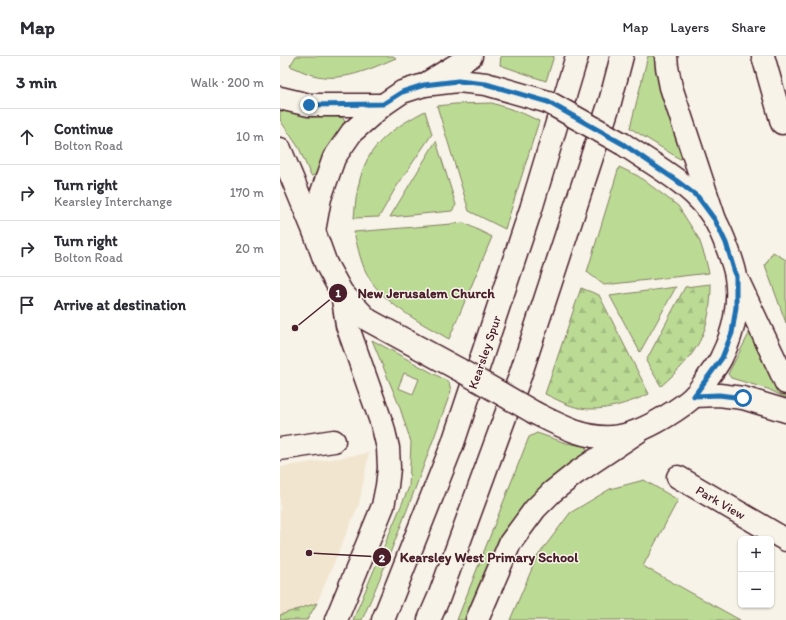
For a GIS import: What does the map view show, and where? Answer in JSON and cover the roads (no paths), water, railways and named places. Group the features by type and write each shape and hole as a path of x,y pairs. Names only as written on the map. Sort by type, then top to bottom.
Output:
{"main road":[{"path":"424,85 471,56"},
{"name":"Kearsley Spur","path":"382,620 453,443 531,210 577,56"},
{"path":"429,620 439,597 519,379 566,240 610,102 622,56"},
{"path":"666,56 671,87 715,220 726,243 736,276 786,383"},
{"path":"763,56 777,123"},
{"path":"314,231 320,198 334,158 352,132 383,104 402,92 424,85 458,81 486,84 548,102 623,144 677,181 698,197 715,220"},
{"path":"280,98 309,105 383,104"},
{"path":"280,149 326,264 342,293 368,320 535,413 568,429 590,436 612,438 638,431"},
{"path":"477,620 510,543 535,509 552,492 576,473 638,431 657,422 674,411 694,396 722,358 732,333 736,307 736,276"},
{"path":"336,620 383,506 389,468 388,448 383,427 347,325 342,293"},
{"path":"694,396 719,395 743,398 786,411"},
{"path":"280,449 334,441"},
{"name":"Park View","path":"678,477 786,540"}],"place":[{"name":"New Jerusalem Church","path":"295,328"},
{"name":"Kearsley West Primary School","path":"309,553"}]}
